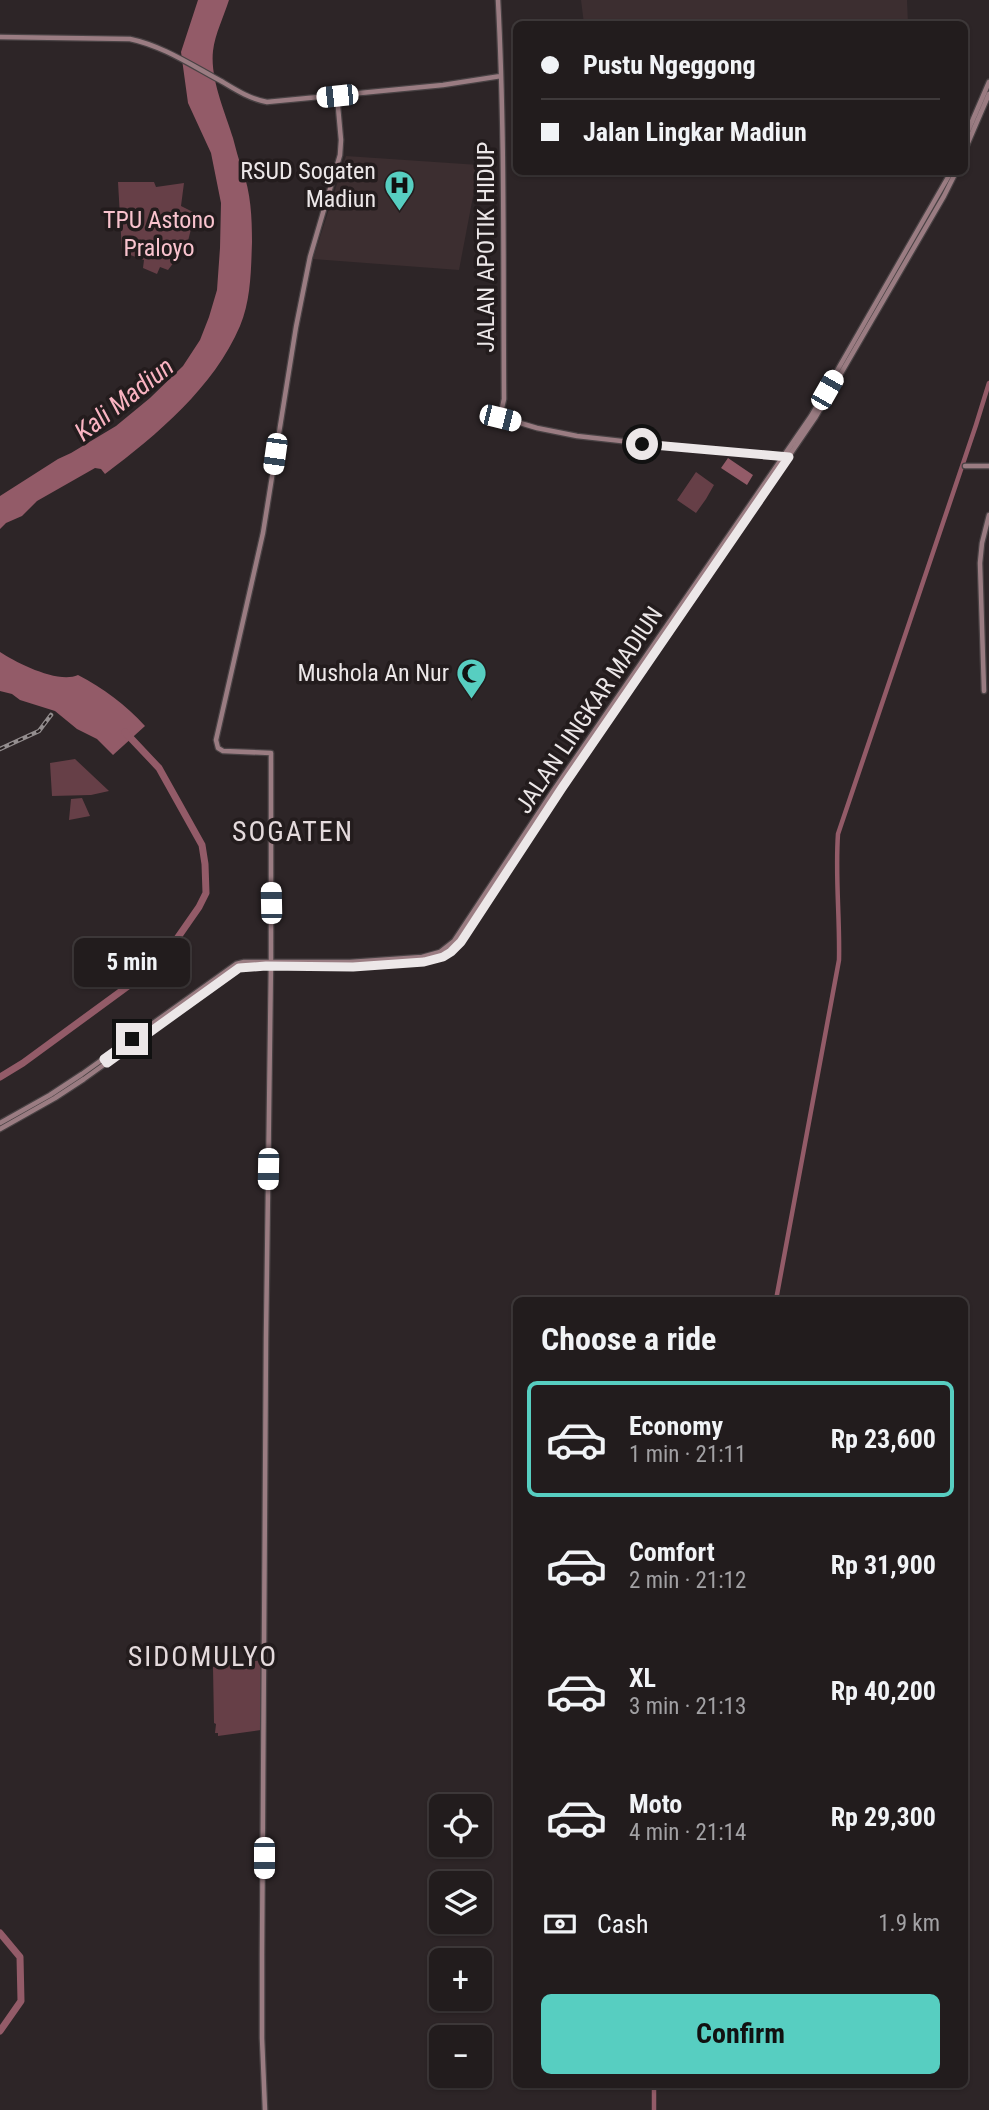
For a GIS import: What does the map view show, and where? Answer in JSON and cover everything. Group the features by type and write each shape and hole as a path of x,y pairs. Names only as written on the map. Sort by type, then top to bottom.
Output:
{"main road":[{"name":"JALAN APOTIK HIDUP","path":"498,0 505,254 504,399 500,418 577,436 786,457"},
{"path":"0,37 130,39 153,44 246,96 267,102 443,85 501,76"},
{"path":"968,131 989,82"},
{"path":"968,143 989,94"},
{"path":"265,2110 262,1977 271,753 223,751 218,748 216,740 264,530 296,327 310,257 340,154 337,96"},
{"name":"JALAN LINGKAR MADIUN","path":"786,457 949,175"},
{"name":"JALAN LINGKAR MADIUN","path":"0,1129 55,1098 233,972 246,967 271,964 353,967 424,962 451,952 461,942 547,805 831,392 954,175"},
{"path":"965,466 989,466"},
{"path":"984,691 980,563 989,515"},
{"name":"JALAN LINGKAR MADIUN","path":"0,1123 105,1061"}],"shaded area":[{"path":"198,0 229,0 216,38 213,62 216,84 245,178 250,205 250,285 240,326 229,348 200,389 144,443 105,474 101,469 95,468 37,501 22,516 6,523 0,529 0,496 116,426 150,398 183,366 200,340 209,317 217,290 221,203 211,153 188,103 181,52"},
{"path":"581,0 907,0 908,21 584,21"},
{"name":"RSUD Sogaten Madiun","path":"346,156 479,165 459,270 313,259"},
{"path":"728,458 753,475 747,485 721,468"},
{"path":"0,652 49,675 78,675 114,698 145,726 113,755 97,739 77,729 55,711 0,691"}],"green space":[{"name":"TPU Astono Praloyo","path":"118,182 154,182 156,187 184,183 181,206 195,213 187,245 168,270 160,267 157,274 143,268 144,260 122,252"},
{"path":"696,472 714,485 696,513 677,500"},
{"path":"75,759 109,791 91,795 52,796 50,763"},
{"path":"82,798 90,816 69,820 71,799"},
{"path":"262,1660 261,1730 218,1736 214,1723 213,1667"}],"waterway":[{"path":"976,425 989,383"},
{"path":"777,1297 839,960 838,834 976,425"},
{"name":"Kali Madiun","path":"0,1077 135,981 167,953 206,893 202,845 159,768 125,732"},
{"name":"Kali Madiun","path":"0,1933 20,1957 21,2001 0,2031"},
{"path":"654,2088 654,2110"}],"railway":[{"path":"0,749 39,731 51,715"}],"place":[{"name":"RSUD Sogaten Madiun","path":"399,212"},
{"name":"Mushola An Nur","path":"472,700"}],"district":[{"name":"SOGATEN","path":"293,831"},
{"name":"SIDOMULYO","path":"203,1656"}],"route":[{"path":"132,1039 104,1059 107,1063 239,968 353,967 424,962 443,957 461,942 562,788 789,457 642,444"}]}
